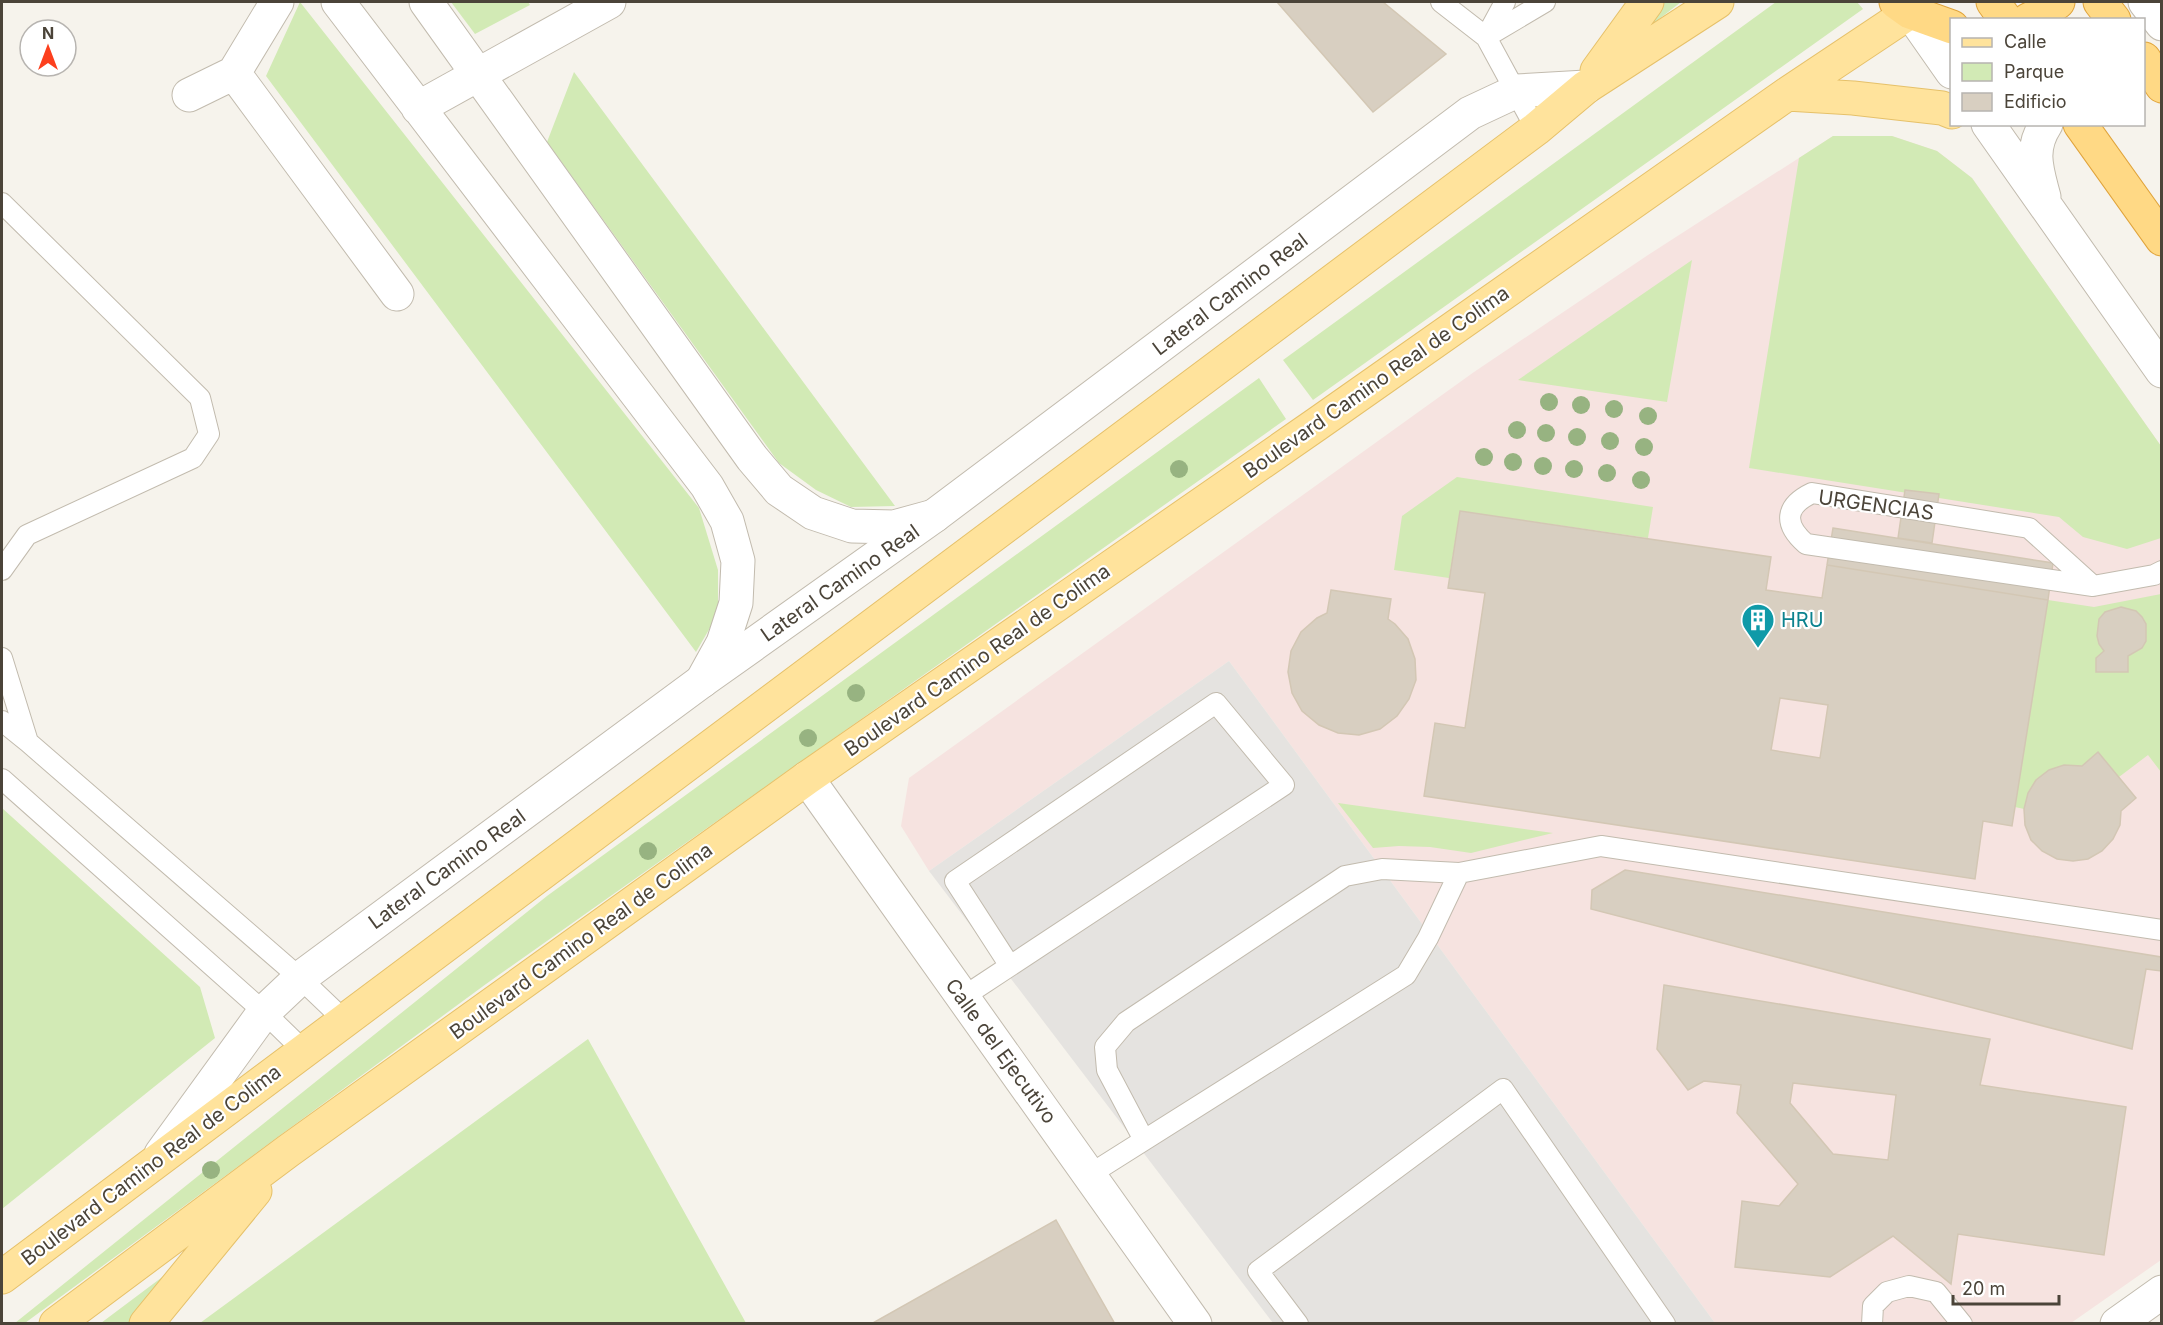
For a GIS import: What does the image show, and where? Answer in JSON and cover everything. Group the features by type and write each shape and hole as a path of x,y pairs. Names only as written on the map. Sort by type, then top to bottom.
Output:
{"highway":[{"path":"1993,2 2005,18"},
{"path":"2032,18 2058,2"},
{"path":"2100,2 2112,18"},
{"path":"1903,7 1950,26"},
{"path":"2145,60 2162,86"},
{"path":"2081,126 2162,239"}],"main road":[{"path":"1586,87 1647,2"},
{"name":"Boulevard Camino Real de Colima","path":"2,1276 1536,129 1586,87 1717,2"},
{"name":"Boulevard Camino Real de Colima","path":"56,1323 288,1151 807,778 1317,424 1786,94 1903,7"},
{"path":"1786,94 1853,98 1942,108 1950,111"},
{"path":"146,1323 288,1151"}],"street":[{"path":"189,95 234,73 277,2"},
{"path":"338,2 707,486 727,521 738,561 736,603 723,643 702,681"},
{"path":"426,2 752,458 778,490 813,513 852,525 894,527 934,516"},
{"path":"418,108 609,2"},
{"path":"2145,2 2162,24"},
{"path":"1903,7 1950,69"},
{"path":"2145,58 2162,57"},
{"path":"234,73 397,294"},
{"name":"Lateral Camino Real","path":"153,1165 264,1012 300,978 702,681 934,516 1470,113 1516,92 1586,87"},
{"path":"1989,126 2049,214 2162,371"},
{"path":"2045,126 2039,135 2034,161 2049,214"},
{"name":"Calle del Ejecutivo","path":"807,778 1195,1323"},
{"path":"2117,1323 2162,1292"}],"lane":[{"path":"1442,2 1486,38 1536,129"},
{"path":"1486,38 1505,2"},
{"path":"1486,38 1545,2"},
{"path":"2,202 200,398 209,434 193,458 27,535 2,570"},
{"name":"URGENCIAS","path":"2093,586 2029,528 1812,493 1798,500 1790,516 1794,533 1806,544 2093,586 2154,575 2162,571"},
{"path":"2,658 28,742"},
{"path":"963,997 1010,966 1284,784 1216,703 955,881 1010,966"},
{"path":"2,721 300,978 345,1021"},
{"path":"2,779 264,1012 304,1051"},
{"path":"1144,1140 1107,1070 1106,1047 1126,1022 1345,876 1382,868 1459,873 1601,846 2162,930"},
{"path":"1089,1174 1406,975 1428,938 1459,873"},
{"path":"1298,1323 1258,1271 1503,1089 1665,1323"},
{"path":"1872,1323 1873,1306 1887,1292 1909,1286 1936,1292 1962,1323"}],"shaded area":[{"path":"1833,136 1892,136 1937,151 1972,178 2161,446 2161,1260 2071,1323 1715,1323 1229,661 929,871 901,826 909,778 1474,372 1648,255"},
{"path":"1229,661 1715,1323 1273,1323 929,871"}],"green space":[{"path":"300,2 699,508 718,570 718,614 696,652 266,76"},
{"path":"451,2 528,2 530,5 475,34"},
{"path":"1665,2 1681,2 1645,30"},
{"path":"1776,2 1857,2 1863,9 1313,400 1283,360"},
{"path":"574,72 895,506 851,507 816,490 779,463 547,142"},
{"path":"1833,136 1892,136 1937,151 1972,178 2161,446 2161,538 2127,549 2083,537 2059,517 1749,468 1799,158"},
{"path":"1692,260 1667,402 1518,380"},
{"path":"1259,378 1286,419 486,984 25,1323 15,1323 547,896"},
{"path":"1457,477 1653,507 1648,538 1460,511 1449,578 1394,570 1402,516"},
{"path":"2161,594 2161,772 2148,755 2119,777 2098,752 2082,766 2061,768 2044,776 2032,789 2024,809 2015,807 2048,600 2094,607"},
{"path":"1338,803 1553,833 1471,853 1430,847 1373,848"},
{"path":"2,808 200,987 215,1038 2,1209"},
{"path":"588,1039 746,1323 200,1323"},
{"path":"185,1260 135,1323 101,1323"}],"building":[{"path":"1277,2 1383,2 1446,54 1373,112"},
{"path":"1905,490 1939,494 1932,543 1898,538"},
{"name":"HRU","path":"1460,511 1771,557 1766,590 1822,598 1827,565 2048,600 2012,826 1983,821 1975,879 1424,796 1435,723 1465,728 1485,593 1448,588","holes":["1780,698 1828,705 1820,758 1771,750"]},
{"path":"1833,528 2053,563 2048,600 1827,565"},
{"path":"1331,590 1391,599 1388,619 1408,639 1415,659 1416,680 1409,699 1397,716 1380,729 1359,735 1338,733 1319,725 1302,711 1292,693 1288,672 1291,651 1301,632 1317,618 1327,613"},
{"path":"2121,607 2136,611 2142,617 2146,624 2146,641 2142,648 2128,656 2128,672 2096,672 2096,658 2104,651 2097,636 2099,619 2105,612"},
{"path":"2098,752 2136,798 2121,811 2120,825 2113,839 2102,851 2088,859 2073,861 2057,859 2042,851 2031,840 2025,825 2024,809 2028,793 2036,780 2049,770 2064,765 2082,766"},
{"path":"1625,870 2161,957 2161,971 2146,969 2132,1049 1591,909 1592,890"},
{"path":"1664,985 1990,1039 1980,1085 2126,1107 2104,1255 1958,1234 1951,1284 1893,1236 1830,1277 1735,1267 1742,1201 1779,1206 1798,1184 1737,1113 1741,1085 1704,1081 1688,1090 1657,1049","holes":["1793,1083 1896,1095 1888,1160 1833,1154 1790,1103"]},
{"path":"1056,1220 1115,1324 871,1324"}],"place":[{"name":"HRU","path":"1758,649"}]}
